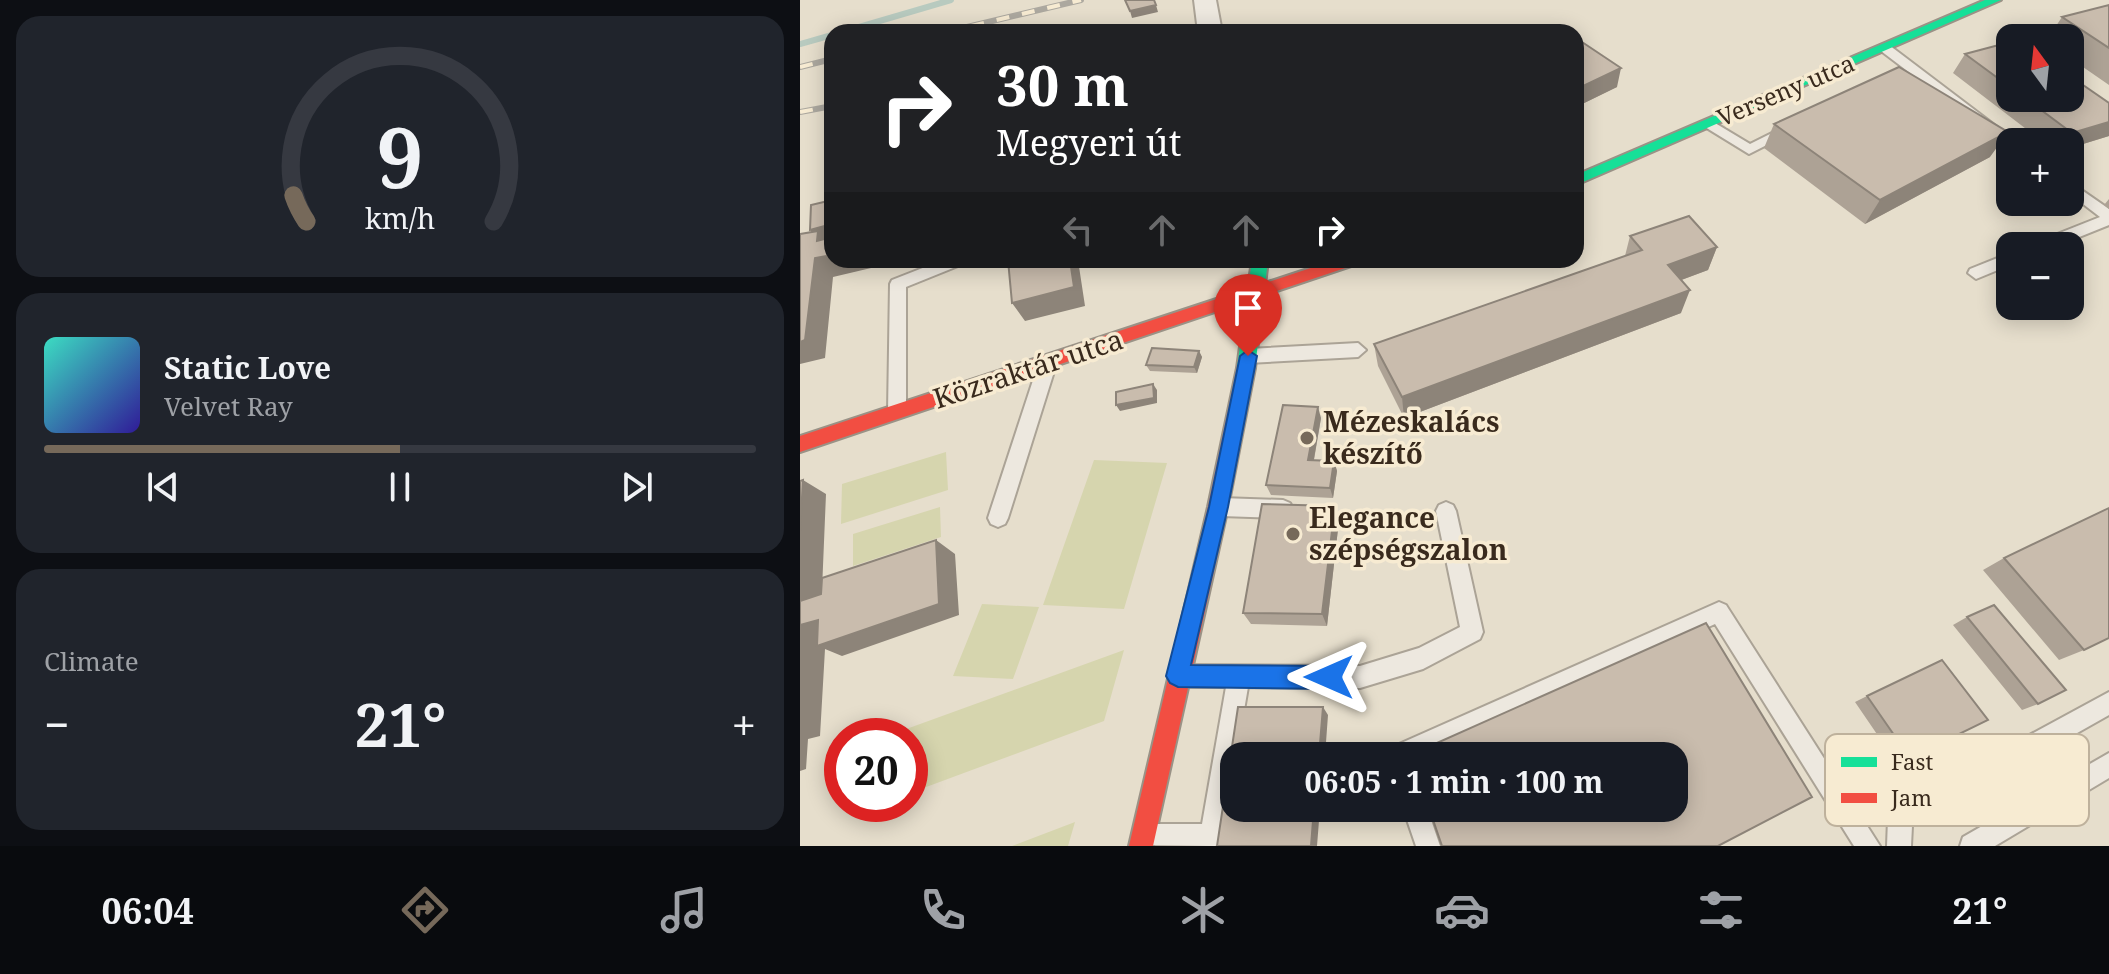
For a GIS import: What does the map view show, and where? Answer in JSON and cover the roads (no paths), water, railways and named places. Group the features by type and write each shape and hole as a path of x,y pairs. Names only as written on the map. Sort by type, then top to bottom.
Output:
{"street":[{"path":"1205,0 1209,24"},
{"name":"Verseny utca","path":"1584,177 1995,0"},
{"path":"1142,841 1218,507 1248,356 1259,268"},
{"path":"1255,293 1328,268"},
{"name":"Közraktár utca","path":"800,444 1255,293"}],"lane":[{"path":"1885,48 1996,132"},
{"path":"1901,77 1915,71"},
{"path":"1710,124 1749,150 1804,124"},
{"path":"2076,232 2109,218 2084,198"},
{"path":"1976,273 1996,265"},
{"path":"897,412 898,284 938,268"},
{"path":"1248,356 1358,350"},
{"path":"998,518 1048,362"},
{"path":"1218,507 1308,510"},
{"path":"1178,676 1360,677 1423,658 1472,632 1446,511"},
{"path":"1429,742 1719,612 1825,778"},
{"path":"1142,841 1212,835 1239,678"},
{"path":"2053,734 2109,703"},
{"path":"2089,777 2109,765"},
{"path":"1420,822 1428,846"},
{"path":"1855,826 1868,846"},
{"path":"1899,846 1900,826"},
{"path":"1972,846 2006,826"}],"waterway":[{"path":"869,24 951,0"},
{"path":"800,44 824,37"}],"railway":[{"path":"980,24 1081,0"},
{"path":"800,67 824,61"},
{"path":"800,112 824,108"}],"place":[{"name":"Mézeskalács készítő","path":"1307,438"},
{"name":"Elegance szépségszalon","path":"1293,534"}]}
